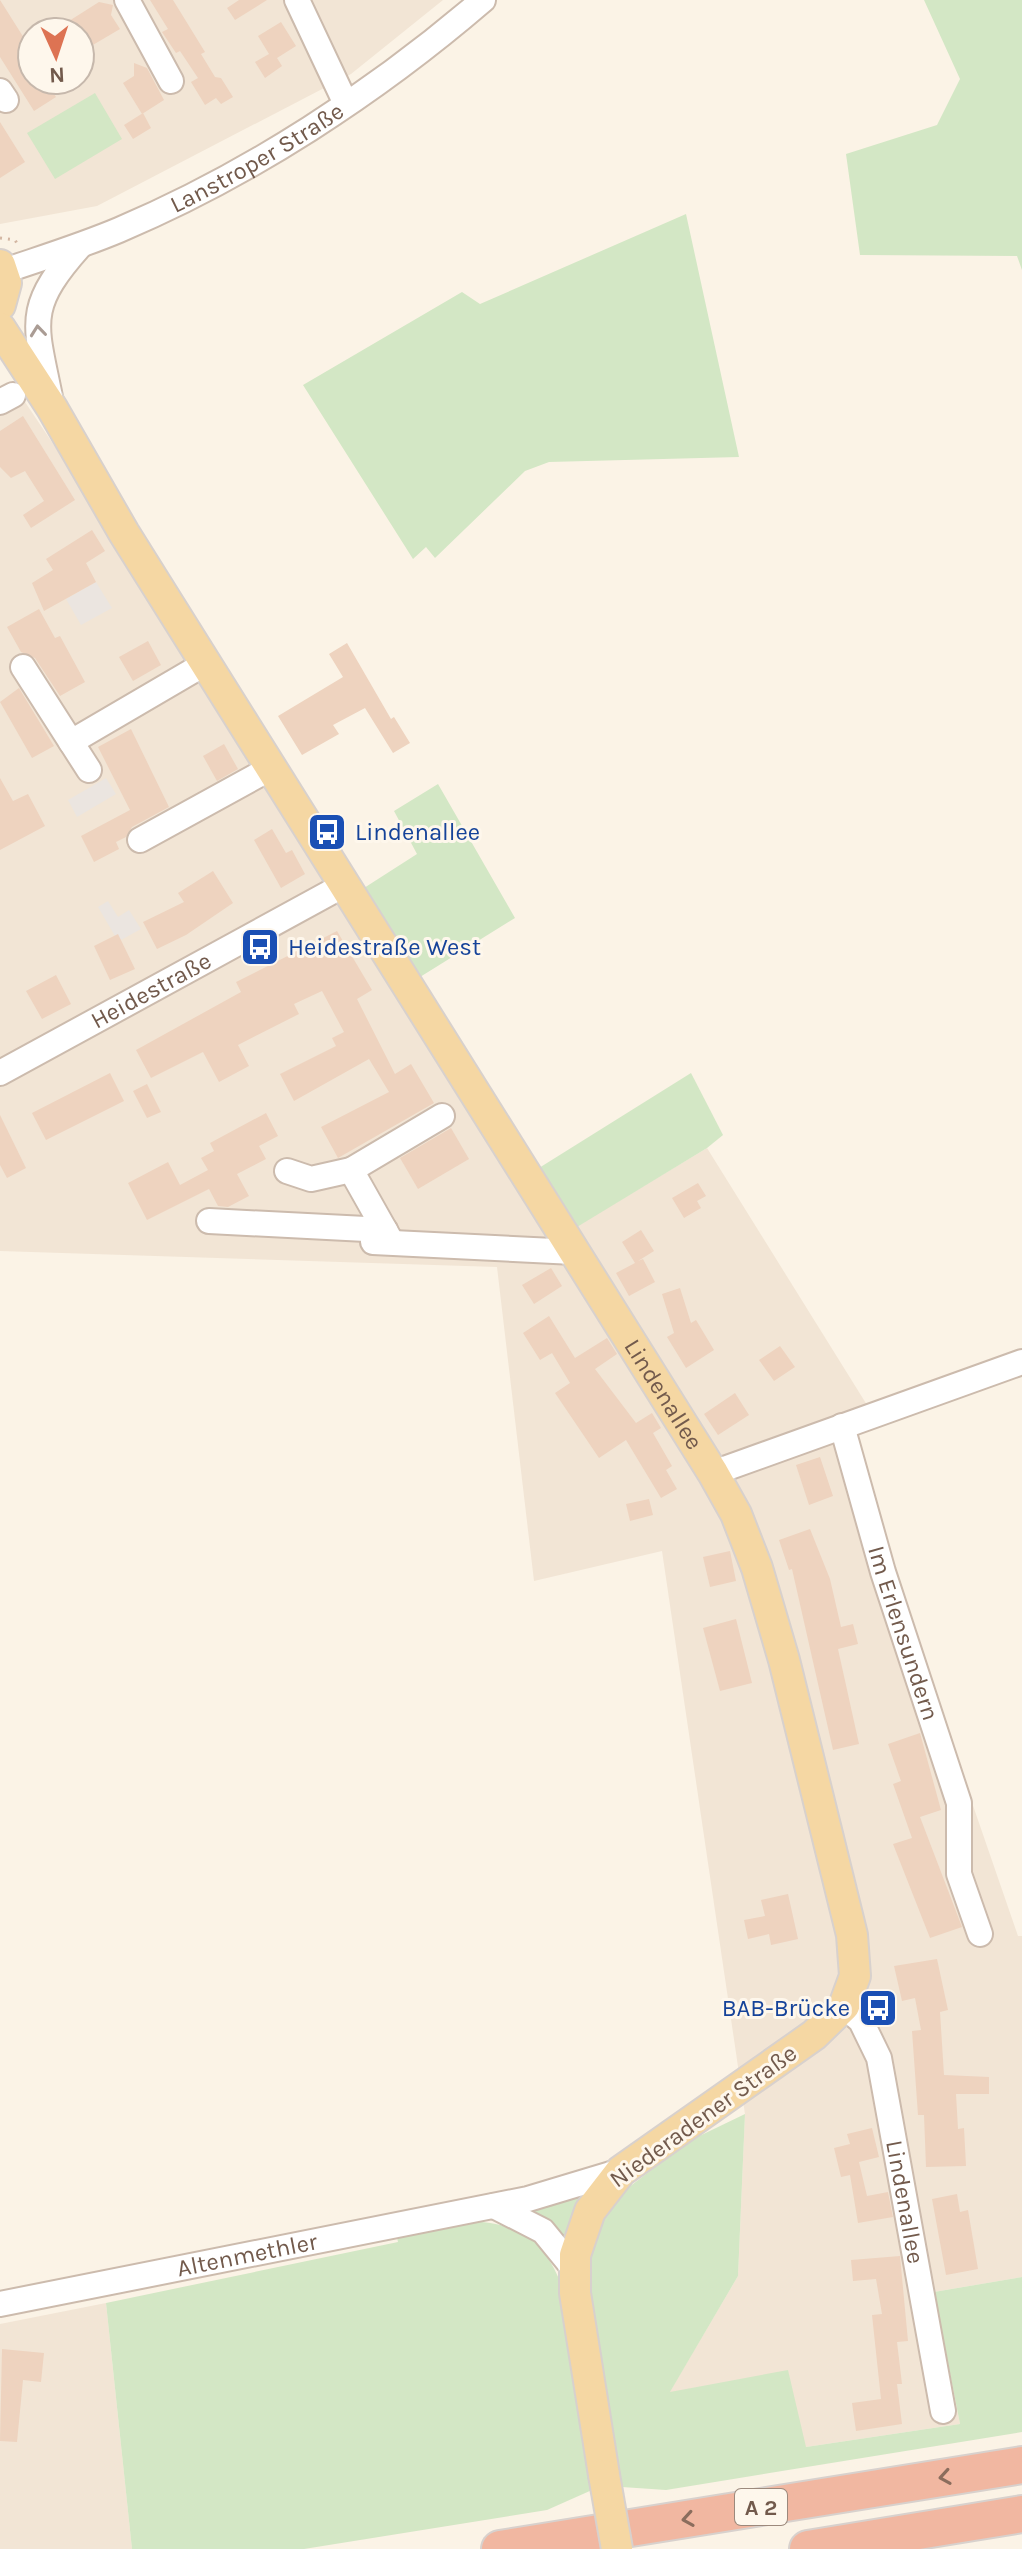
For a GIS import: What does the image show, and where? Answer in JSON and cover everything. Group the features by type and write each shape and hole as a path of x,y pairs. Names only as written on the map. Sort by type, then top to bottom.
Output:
{"highway":[{"name":"A 2","path":"500,2549 1022,2465"},
{"name":"A 2","path":"808,2549 1022,2514"}],"main road":[{"path":"0,305 6,283 2,268"},
{"name":"Lindenallee","path":"0,328 52,408 124,533 736,1514 765,1594 822,1806 852,1935 855,1976 844,2006"},
{"name":"Niederadener Straße","path":"617,2549 574,2269 580,2236 590,2211 621,2171 814,2035 844,2006"}],"street":[{"path":"127,0 171,81"},
{"path":"297,0 346,104"},
{"name":"Lanstroper Straße","path":"2,268 82,244 150,216 213,183 346,104 448,30 483,0"},
{"name":"Lindenallee","path":"52,408 37,314 52,280 82,244"},
{"path":"71,742 206,663"},
{"path":"23,667 89,770"},
{"path":"140,840 271,768"},
{"name":"Heidestraße","path":"0,1073 344,885"},
{"path":"287,1171 311,1179 351,1170 442,1116"},
{"path":"351,1170 384,1239"},
{"path":"209,1221 384,1239 574,1252"},
{"path":"713,1473 1022,1362"},
{"name":"Im Erlensundern","path":"842,1426 883,1572 959,1803 959,1874 980,1934"},
{"name":"Lindenallee","path":"844,2006 861,2021 879,2058 943,2411"},
{"name":"Altenmethler","path":"0,2304 494,2206 621,2171"},
{"path":"494,2206 543,2231 574,2269"}],"shaded area":[{"path":"0,0 443,0 351,74 97,206 0,224"},
{"path":"23,399 577,1226 707,1148 877,1421 857,1435 899,1591 1018,1936 1022,1936 1022,2277 934,2292 960,2424 806,2447 669,2393 738,2276 745,2114 662,1551 534,1581 497,1267 0,1251 0,410"},
{"path":"96,582 112,608 81,625 66,599"},
{"path":"106,778 116,794 77,817 68,800"},
{"path":"108,901 118,917 129,910 141,929 121,940 115,936 98,907"},
{"path":"106,2303 132,2549 0,2549 0,2324"}],"green space":[{"path":"924,0 1022,0 1022,270 1017,256 860,255 846,154 937,125 960,79"},
{"path":"96,95 122,139 55,179 27,133"},
{"path":"686,214 739,457 549,462 525,471 435,558 426,547 413,559 303,385 462,292 480,304"},
{"path":"438,784 515,918 420,977 364,888 417,854 394,811"},
{"path":"691,1073 723,1135 707,1148 577,1227 539,1168"},
{"path":"745,2114 738,2276 670,2392 788,2370 806,2447 960,2424 934,2292 1022,2277 1022,2432 666,2490 622,2487 588,2298 589,2257 598,2227 620,2194 689,2141"},
{"path":"593,2188 567,2242 551,2225 527,2208"},
{"path":"466,2221 501,2225 526,2236 546,2255 562,2286 592,2490 547,2510 304,2549 132,2549 106,2303 398,2242 396,2233"}],"building":[{"path":"0,0 16,25 16,82 0,57"},
{"path":"150,0 173,0 205,52 201,54 215,77 221,78 233,97 221,104 216,98 205,105 191,82 198,78 180,51 176,53 162,32 168,29"},
{"path":"239,0 267,0 235,20 227,8"},
{"path":"99,2 113,5 111,15 120,29 96,43 96,16 77,16"},
{"path":"281,22 296,46 277,58 282,66 265,78 255,62 269,54 258,36"},
{"path":"134,63 147,68 164,100 142,114 123,83 134,76"},
{"path":"25,96 55,96 56,97 34,111"},
{"path":"143,113 151,128 133,139 124,125"},
{"path":"0,122 25,162 0,178"},
{"path":"23,416 75,500 31,528 23,515 44,501 25,471 11,478 0,467 0,431"},
{"path":"92,530 105,551 86,563 96,582 44,611 32,583 53,570 46,559"},
{"path":"39,609 55,638 60,636 85,682 60,696 35,658 21,652 7,627"},
{"path":"148,641 161,665 133,681 119,657"},
{"path":"347,643 391,719 394,717 410,743 393,753 365,708 333,725 339,734 302,755 278,716 343,677 329,654"},
{"path":"19,688 54,746 32,758 0,702"},
{"path":"131,729 169,807 132,827 126,837 116,842 119,849 94,862 81,836 130,810 98,747"},
{"path":"224,744 238,769 217,781 203,756"},
{"path":"0,778 13,801 28,794 45,826 0,850"},
{"path":"272,829 286,853 292,850 305,874 281,888 254,840"},
{"path":"213,871 233,903 186,935 157,949 143,922 184,902 178,893"},
{"path":"337,931 372,990 357,999 395,1074 411,1064 434,1103 338,1158 321,1127 389,1092 369,1059 294,1101 280,1074 336,1046 332,1038 344,1032 322,991 294,1004 299,1014 238,1045 249,1066 219,1082 203,1052 151,1078 136,1050 241,992 236,982"},
{"path":"118,934 135,969 110,980 94,946"},
{"path":"56,975 71,1004 42,1019 26,991"},
{"path":"110,1073 124,1101 46,1140 32,1113"},
{"path":"147,1084 161,1112 147,1118 133,1091"},
{"path":"266,1113 278,1136 259,1146 266,1159 237,1174 249,1196 228,1207 218,1206 209,1189 147,1220 128,1183 168,1162 180,1185 208,1170 201,1158 214,1151 210,1143"},
{"path":"0,1115 26,1168 7,1178 0,1165"},
{"path":"451,1128 469,1159 418,1189 400,1158"},
{"path":"698,1183 706,1196 697,1201 701,1208 684,1218 672,1198"},
{"path":"641,1230 654,1251 638,1261 643,1259 655,1282 629,1296 616,1273 635,1263 622,1242"},
{"path":"551,1268 562,1286 534,1304 522,1285"},
{"path":"680,1288 691,1323 696,1320 714,1350 686,1368 667,1337 674,1333 662,1294"},
{"path":"549,1316 575,1358 607,1338 617,1354 595,1369 636,1423 652,1413 661,1428 653,1433 672,1466 666,1470 677,1489 661,1498 626,1440 599,1458 555,1393 570,1383 552,1353 540,1360 523,1333"},
{"path":"780,1346 795,1367 774,1381 759,1360"},
{"path":"735,1393 749,1415 718,1435 704,1414"},
{"path":"820,1457 833,1496 809,1505 796,1465"},
{"path":"649,1499 653,1515 630,1521 626,1504"},
{"path":"810,1529 830,1579 841,1627 853,1624 858,1644 838,1649 859,1744 833,1750 792,1569 789,1570 779,1540"},
{"path":"730,1551 736,1581 710,1587 703,1557"},
{"path":"736,1619 752,1683 720,1691 703,1628"},
{"path":"920,1733 941,1810 920,1817 962,1927 930,1938 893,1844 912,1838 893,1784 901,1781 888,1744"},
{"path":"788,1894 798,1939 771,1945 769,1934 748,1939 744,1920 765,1916 761,1900"},
{"path":"937,1959 948,2010 940,2012 944,2075 989,2077 989,2094 956,2094 958,2129 964,2128 966,2166 926,2167 924,2115 918,2115 912,2031 921,2030 915,1998 902,2001 894,1966"},
{"path":"872,2128 879,2157 859,2162 867,2196 888,2192 893,2217 858,2223 850,2175 841,2177 834,2148 850,2144 847,2134"},
{"path":"957,2194 960,2212 968,2210 978,2269 946,2275 932,2199"},
{"path":"900,2256 908,2341 897,2342 902,2384 897,2384 902,2424 856,2431 852,2403 881,2399 872,2315 882,2314 876,2279 853,2281 851,2260"},
{"path":"2,2349 44,2353 41,2382 23,2380 17,2442 0,2441"}],"place":[{"name":"Lindenallee","path":"327,832"},
{"name":"Heidestraße West","path":"260,947"},
{"name":"BAB-Brücke","path":"878,2008"}]}
